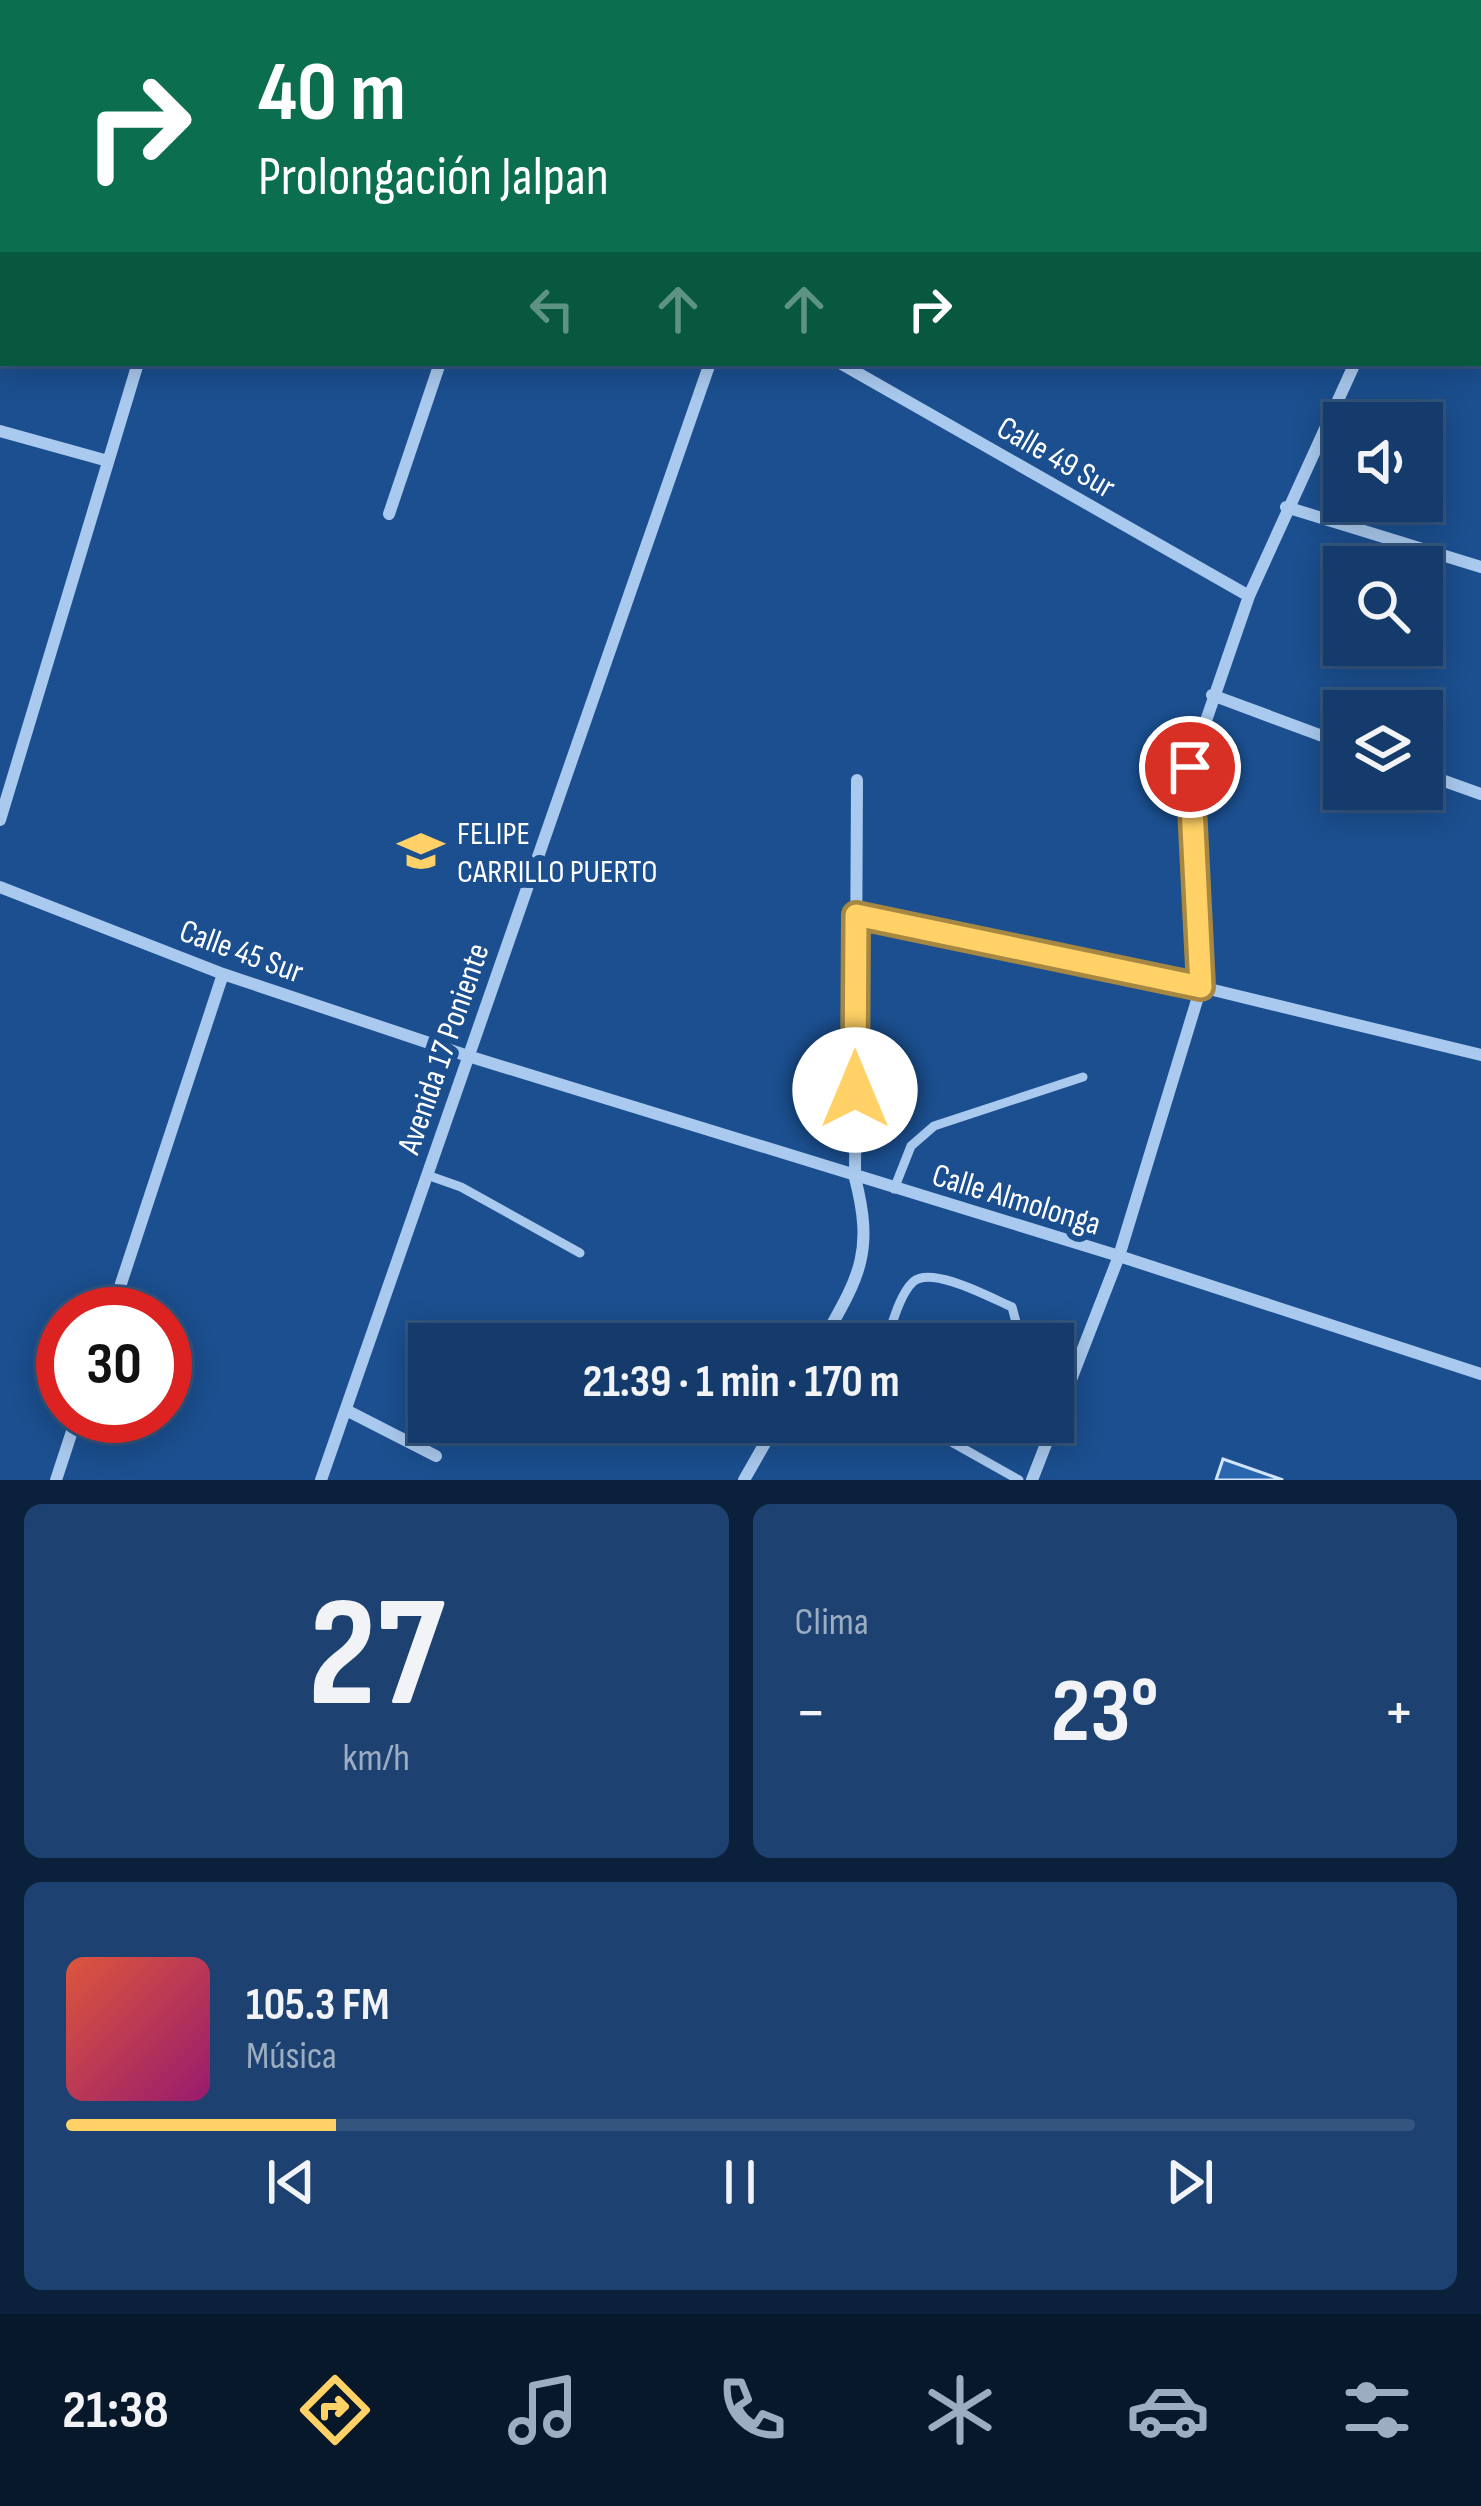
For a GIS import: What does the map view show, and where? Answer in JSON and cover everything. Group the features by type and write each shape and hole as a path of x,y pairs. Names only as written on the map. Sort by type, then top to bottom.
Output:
{"street":[{"path":"0,820 137,366"},
{"path":"389,514 439,366"},
{"name":"Avenida 17 Poniente","path":"321,1480 709,366"},
{"name":"Calle 49 Sur","path":"845,366 1249,596"},
{"path":"1032,1480 1119,1256 1201,987 1190,767 1249,596 1353,366"},
{"path":"0,431 108,461"},
{"path":"1286,507 1481,567"},
{"path":"1212,695 1323,736"},
{"path":"833,1323 853,1288 866,1248 855,1178 857,780"},
{"path":"1443,780 1481,794"},
{"name":"Calle 45 Sur","path":"0,887 223,974 468,1056"},
{"path":"856,915 1201,987 1481,1055"},
{"path":"120,1287 223,974"},
{"name":"Calle Almolonga","path":"468,1056 1481,1373"},
{"path":"346,1410 436,1456"},
{"path":"56,1480 68,1443"},
{"path":"744,1480 765,1443"}],"lane":[{"path":"894,1190 911,1146 934,1126 1083,1078"},
{"path":"427,1175 461,1187 580,1253"},
{"path":"894,1323 911,1284 923,1276 938,1277 1012,1307 1016,1323"},
{"path":"958,1443 1019,1480"}],"building":[{"path":"1223,1459 1283,1480 1216,1480"}],"place":[{"name":"FELIPE CARRILLO PUERTO","path":"421,851"}],"route":[{"path":"855,1090 856,915 1201,987 1190,767"}]}
